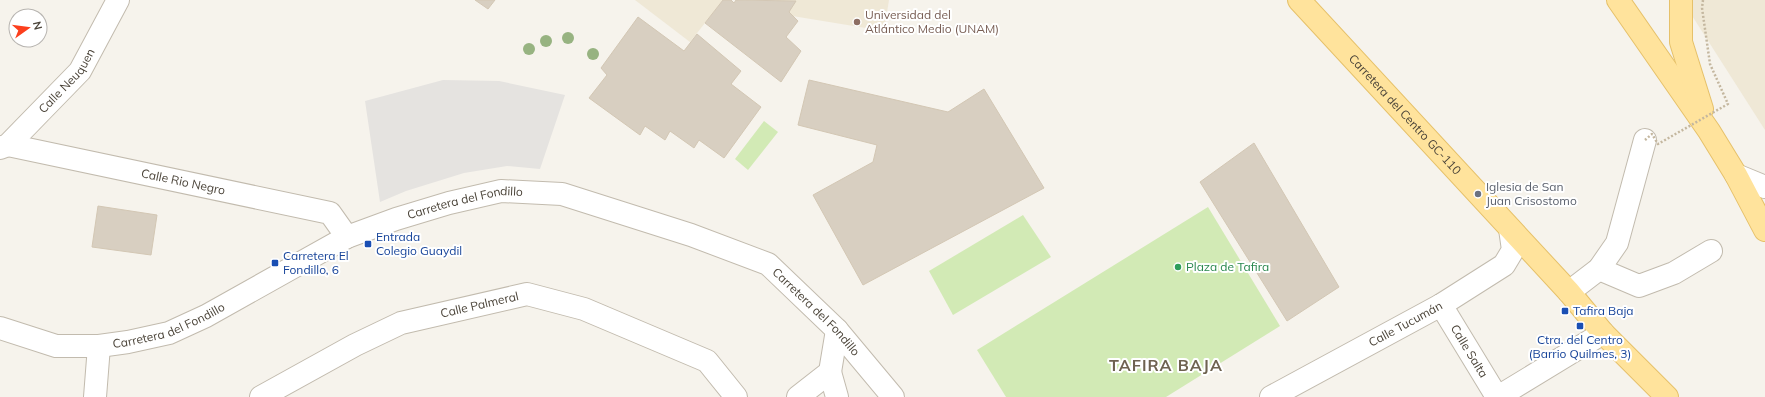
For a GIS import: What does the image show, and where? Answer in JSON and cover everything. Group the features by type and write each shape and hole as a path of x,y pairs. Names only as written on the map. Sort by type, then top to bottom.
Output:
{"main road":[{"name":"Carretera del Centro GC-110","path":"1299,0 1569,292 1603,333"},
{"path":"1618,0 1709,131 1736,174 1765,230"},
{"path":"1681,0 1681,42 1709,131"},
{"path":"1603,333 1667,397"}],"street":[{"name":"Calle Neuquen","path":"4,146 80,71 118,0"},
{"path":"1569,292 1600,269 1617,243 1645,140"},
{"name":"Calle Rio Negro","path":"4,146 330,213 347,237"},
{"path":"1736,174 1765,187"},
{"name":"Carretera del Fondillo","path":"2,330 56,346 100,346 128,342 168,333 200,319 347,237 396,219 449,203 501,191 562,194 691,235 768,264 837,330 893,397"},
{"name":"Calle Tucumán","path":"1271,397 1441,305 1504,265 1513,250 1510,229"},
{"path":"1600,269 1640,286 1674,273 1711,251"},
{"name":"Calle Palmeral","path":"260,397 355,345 401,323 527,294 584,309 707,361 736,397"},
{"name":"Calle Salta","path":"1441,305 1498,397"},
{"path":"837,330 830,372 837,397"},
{"path":"1498,397 1603,333"},
{"path":"95,397 100,346"},
{"path":"798,397 830,372"}],"path":[{"path":"1645,140 1652,134 1658,144 1728,104 1710,64 1702,8 1703,0"}],"shaded area":[{"path":"635,0 723,0 690,42"},
{"name":"Universidad del Atlántico Medio (UNAM)","path":"777,0 889,0 884,31 774,13"},
{"path":"1682,0 1765,0 1765,130"},
{"path":"443,80 499,81 565,95 540,169 507,166 464,173 406,191 380,202 365,101"}],"green space":[{"path":"764,121 778,132 748,170 735,159"},
{"name":"Plaza de Tafira","path":"1208,207 1280,326 1166,397 1006,397 977,350"},
{"path":"1023,215 1051,257 953,315 929,271"}],"building":[{"path":"475,0 495,0 488,9"},
{"path":"723,0 731,0 734,3 736,0 796,1 789,12 798,21 786,37 801,51 781,82 705,23"},
{"path":"638,17 684,51 697,34 741,71 731,84 761,107 724,158 699,140 694,148 670,131 665,140 645,126 640,135 589,98 607,75 601,68"},
{"path":"809,80 948,112 984,89 1044,188 863,285 813,195 873,162 877,145 798,125"},
{"path":"1254,143 1339,287 1287,321 1200,182"},
{"path":"98,206 157,215 151,255 92,247"}],"place":[{"name":"Universidad del Atlántico Medio (UNAM)","path":"857,22"},
{"name":"Iglesia de San Juan Crisostomo","path":"1478,194"},
{"name":"Entrada Colegio Guaydil","path":"368,244"},
{"name":"Carretera El Fondillo, 6","path":"275,263"},
{"name":"Plaza de Tafira","path":"1178,267"},
{"name":"Tafira Baja","path":"1565,311"},
{"name":"Ctra. del Centro (Barrio Quilmes, 3)","path":"1580,326"}],"district":[{"name":"TAFIRA BAJA","path":"1166,365"}]}
